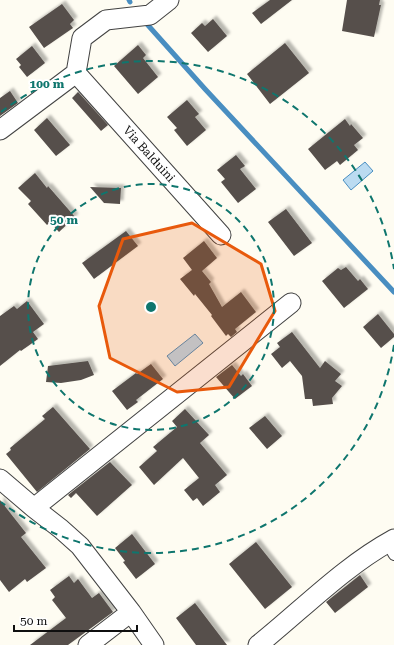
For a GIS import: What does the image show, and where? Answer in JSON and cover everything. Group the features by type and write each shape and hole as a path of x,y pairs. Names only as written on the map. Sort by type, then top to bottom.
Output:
{"street":[{"path":"0,130 76,73 82,38 106,20 150,15 169,0"},
{"name":"Via Balduini","path":"76,73 221,235"},
{"path":"34,508 291,303"},
{"path":"0,479 80,546 131,612 154,645"},
{"path":"258,645 339,576 359,561 392,546"},
{"path":"88,645 131,612"}],"highlighted area":[{"path":"192,223 261,264 275,311 229,387 177,392 110,358 99,306 123,239"}],"water":[{"path":"365,162 373,171 351,190 343,180"},
{"path":"195,334 203,343 175,366 167,356"}],"building":[{"path":"270,0 292,0 261,24 252,13"},
{"path":"347,0 380,0 379,5 381,5 374,37 342,31"},
{"path":"62,4 74,20 70,24 73,28 44,48 29,27"},
{"path":"213,19 227,36 208,52 191,33 202,23 205,26"},
{"path":"285,43 309,73 270,104 247,74"},
{"path":"138,45 146,55 143,58 158,77 138,94 114,66"},
{"path":"32,46 45,63 27,77 19,67 21,65 16,59"},
{"path":"10,91 18,103 0,116 0,98"},
{"path":"78,92 108,125 101,131 72,98"},
{"path":"187,100 199,114 195,117 206,130 187,146 174,130 177,128 167,117"},
{"path":"47,118 70,145 56,156 34,130"},
{"path":"345,119 363,138 354,145 358,150 340,165 337,161 325,170 308,149"},
{"path":"236,155 245,166 240,169 256,189 238,203 221,182 225,179 217,170"},
{"path":"35,173 47,188 48,186 75,217 59,232 50,222 47,225 28,204 31,201 18,188"},
{"path":"90,187 121,188 120,204 104,203"},
{"path":"286,209 312,243 294,256 268,222"},
{"path":"126,231 138,246 94,279 82,263"},
{"path":"204,241 217,258 202,271 211,282 209,284 222,307 241,292 256,312 235,329 237,332 231,337 228,334 226,336 211,316 212,315 195,294 194,296 180,279 192,270 183,258"},
{"path":"346,267 358,281 360,279 368,289 344,308 322,281 338,268 341,270"},
{"path":"27,301 44,324 33,332 38,339 21,351 20,350 0,366 0,316 14,306 17,309"},
{"path":"378,314 394,334 394,337 381,348 363,327"},
{"path":"292,332 320,368 325,361 341,374 335,381 342,386 332,398 333,404 313,406 312,399 305,399 302,376 290,361 282,368 271,354 280,347 277,343"},
{"path":"88,361 94,375 81,380 61,383 46,382 48,366"},
{"path":"151,364 163,379 136,400 138,402 127,410 112,391"},
{"path":"232,365 241,376 243,374 252,386 235,399 216,377"},
{"path":"53,407 90,449 37,492 6,454 11,450 10,448 45,419 42,416"},
{"path":"185,409 209,435 200,443 227,475 215,485 220,492 203,506 197,498 193,501 184,490 199,478 183,458 154,485 139,467 157,451 153,447 177,427 172,421"},
{"path":"265,416 282,436 267,449 249,428"},
{"path":"110,462 132,485 97,516 76,493 71,498 68,495"},
{"path":"0,500 26,533 21,537 46,568 27,582 25,579 9,592 0,580"},
{"path":"132,534 155,564 136,579 123,562 125,561 115,548"},
{"path":"256,542 292,587 265,609 229,564"},
{"path":"360,575 368,587 335,613 326,602"},
{"path":"69,576 74,583 78,579 92,598 99,593 113,612 68,645 30,645 66,618 52,600 55,597 50,590"},
{"path":"195,603 227,645 196,645 176,618"}],"waterway":[{"path":"146,23 205,89 394,292"}]}
